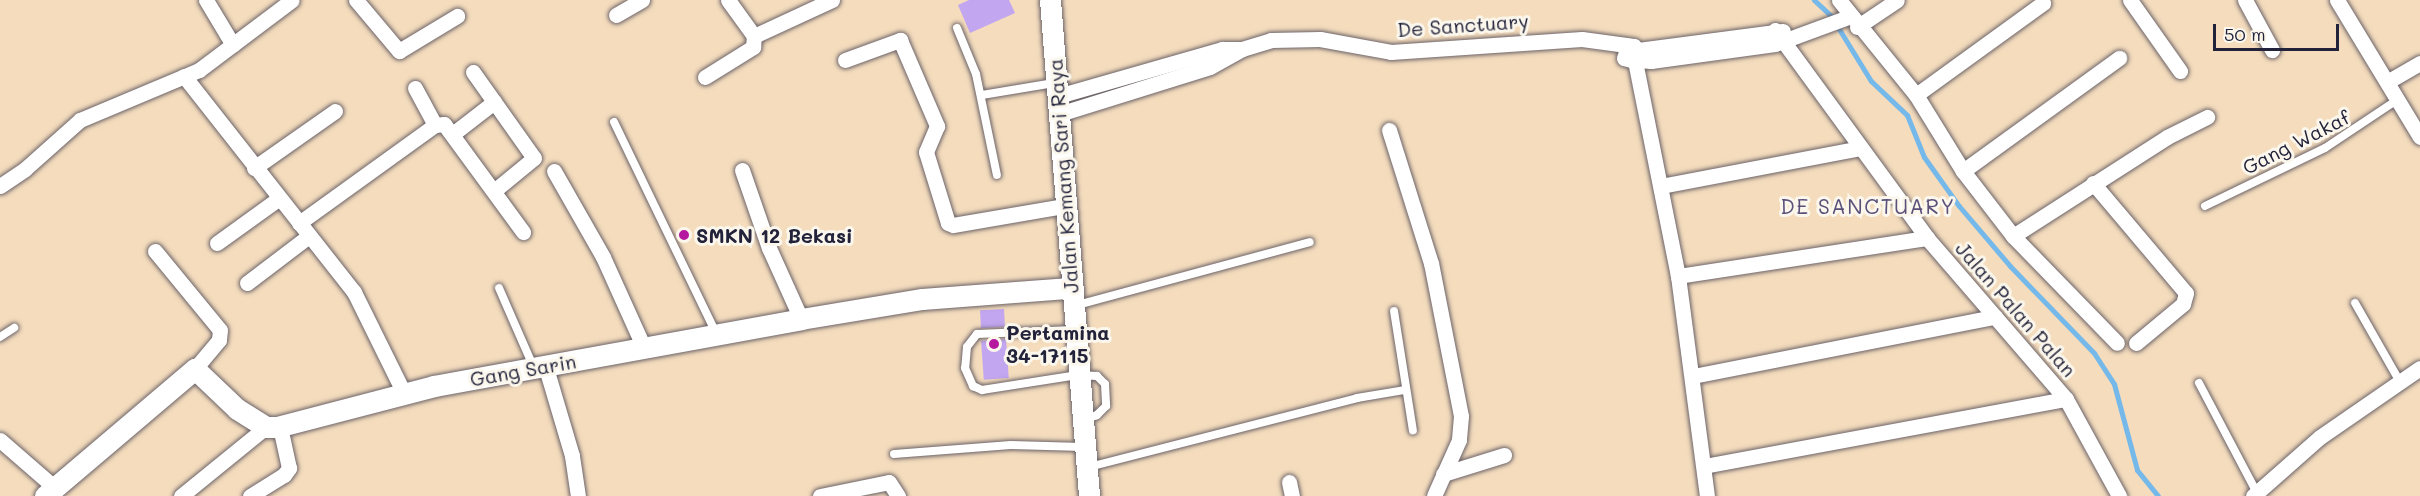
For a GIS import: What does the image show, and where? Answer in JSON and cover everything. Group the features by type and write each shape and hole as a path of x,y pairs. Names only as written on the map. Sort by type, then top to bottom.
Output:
{"street":[{"path":"206,0 233,45"},
{"path":"0,186 26,169 80,120 184,76 233,45 292,0"},
{"path":"356,0 399,51 457,16"},
{"path":"616,15 642,0"},
{"path":"728,0 747,32 754,36"},
{"path":"754,36 832,0"},
{"name":"Jalan Kemang Sari Raya","path":"1050,0 1070,297 1089,496"},
{"path":"1839,0 1854,22 1916,95 1963,171 2013,237 2117,343"},
{"path":"1707,496 1693,376 1678,276 1661,186 1632,58 1651,61 1801,32 1835,22 1854,22 1897,0"},
{"path":"2130,0 2180,71"},
{"path":"2245,0 2272,50"},
{"path":"2337,0 2420,137"},
{"path":"1916,95 2043,3"},
{"path":"705,77 753,48 754,36"},
{"name":"Jalan Palan Palan","path":"1778,36 1927,238 2066,399 2115,495"},
{"name":"De Sanctuary","path":"1058,98 1210,68 1242,49 1292,38 1391,52 1582,39 1632,58"},
{"path":"845,60 900,40 937,126 926,152 948,223 953,225 1064,206"},
{"path":"1963,171 2119,58"},
{"path":"2387,82 2420,63"},
{"path":"473,72 534,159 495,190"},
{"path":"184,76 278,199 354,292 405,394"},
{"path":"415,88 435,125"},
{"path":"454,133 494,102"},
{"path":"254,168 335,111"},
{"path":"2013,237 2093,183 2207,117"},
{"path":"299,223 435,125 448,126 454,133 523,232"},
{"path":"1389,130 1431,263 1461,416 1459,440 1434,496"},
{"path":"1661,186 1860,148"},
{"path":"742,170 769,248 801,319"},
{"path":"554,171 603,257 644,348"},
{"path":"2093,183 2186,293 2183,304 2136,343"},
{"path":"217,243 278,199"},
{"path":"247,282 309,236"},
{"path":"1678,276 1927,238"},
{"path":"0,440 49,491 195,369 219,340 220,330 155,251"},
{"name":"Gang Sarin","path":"273,427 405,394 717,334 922,299 1070,297"},
{"path":"1693,376 1995,317"},
{"path":"540,368 572,456 578,496"},
{"path":"2256,495 2320,437 2397,376 2420,368"},
{"path":"195,369 237,409 273,427 289,468 252,496"},
{"path":"1704,466 2066,399"},
{"path":"181,496 273,427"},
{"path":"1443,474 1504,455"},
{"path":"820,496 889,482 898,496"}],"lane":[{"path":"957,28 982,95 997,176"},
{"path":"982,95 1058,98"},
{"name":"Gang Wakaf","path":"2205,206 2325,148 2397,100"},
{"path":"614,122 717,334"},
{"path":"1070,297 1310,242"},
{"path":"499,288 540,368"},
{"path":"2355,303 2397,376"},
{"path":"1394,311 1413,431"},
{"path":"0,337 14,327"},
{"path":"1074,330 977,334 967,347 965,368 973,386 982,390 1078,375 1097,376 1108,395 1106,406 1097,415 1081,421"},
{"path":"2199,383 2256,495"},
{"path":"1085,468 1357,398 1405,390"},
{"path":"894,454 1011,445 1083,447"}],"building":[{"path":"969,0 1009,0 1015,13 970,33 958,5"},
{"path":"1004,309 1005,327 981,328 980,310"},
{"path":"1006,339 1009,378 984,380 981,341"}],"waterway":[{"path":"1814,0 1831,16 1871,81 1907,115 1924,157 1959,206 2010,266 2094,353 2114,384 2137,470 2158,496"}],"place":[{"name":"SMKN 12 Bekasi","path":"684,235"},
{"name":"Pertamina 34-17115","path":"994,344"}],"district":[{"name":"DE SANCTUARY","path":"1868,206"}]}
